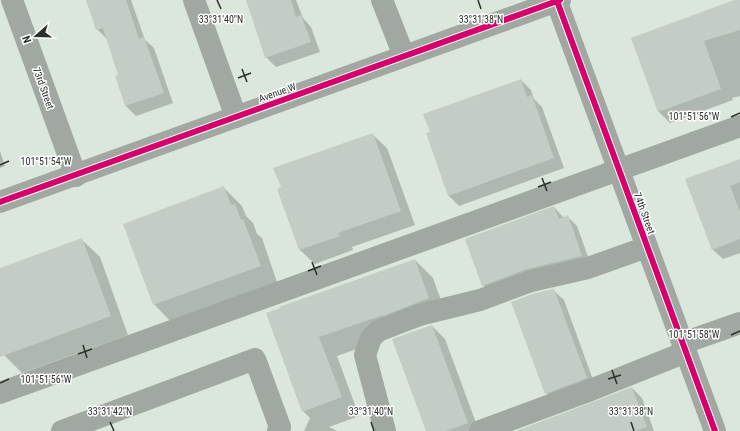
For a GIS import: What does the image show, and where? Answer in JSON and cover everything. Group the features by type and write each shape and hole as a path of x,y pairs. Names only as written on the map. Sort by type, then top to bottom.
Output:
{"street":[{"name":"73rd Street","path":"12,0 76,176"},
{"path":"194,0 236,117"},
{"path":"382,0 404,56"},
{"name":"Avenue W","path":"0,202 76,176 558,0"},
{"name":"74th Street","path":"558,0 715,431"},
{"path":"0,393 740,126"},
{"path":"385,431 365,355 371,338 378,331 419,315 480,300 531,281 588,268 647,247"},
{"path":"480,431 583,393 740,323"},
{"path":"62,431 254,359 280,427 278,431"}],"building":[{"path":"86,0 126,0 139,39 144,37 164,93 125,106 115,76 118,75 103,28 96,30"},
{"path":"246,0 291,0 296,17 301,15 311,42 265,58"},
{"path":"734,0 740,0 740,30 704,41 721,89 658,112 631,38"},
{"path":"521,79 527,97 532,95 554,158 448,196 426,133 430,132 423,114"},
{"path":"373,133 401,211 338,233 340,236 299,250 277,189 281,187 273,168"},
{"path":"740,159 740,182 730,186 740,212 740,239 712,250 685,179"},
{"path":"224,186 231,205 235,204 241,220 243,219 261,266 153,305 123,224"},
{"path":"554,206 559,219 568,215 582,256 527,269 482,286 465,239"},
{"path":"82,238 111,316 0,357 0,268"},
{"path":"415,259 429,298 383,316 319,337 342,397 302,412 266,313 280,308 279,307"},
{"path":"554,289 587,378 545,394 511,302 535,293"},
{"path":"432,325 468,423 446,431 426,431 392,339"},
{"path":"632,387 647,427 636,431 516,431"}],"cycle path":[{"path":"0,202 560,0"},
{"path":"557,1 715,431"}]}
